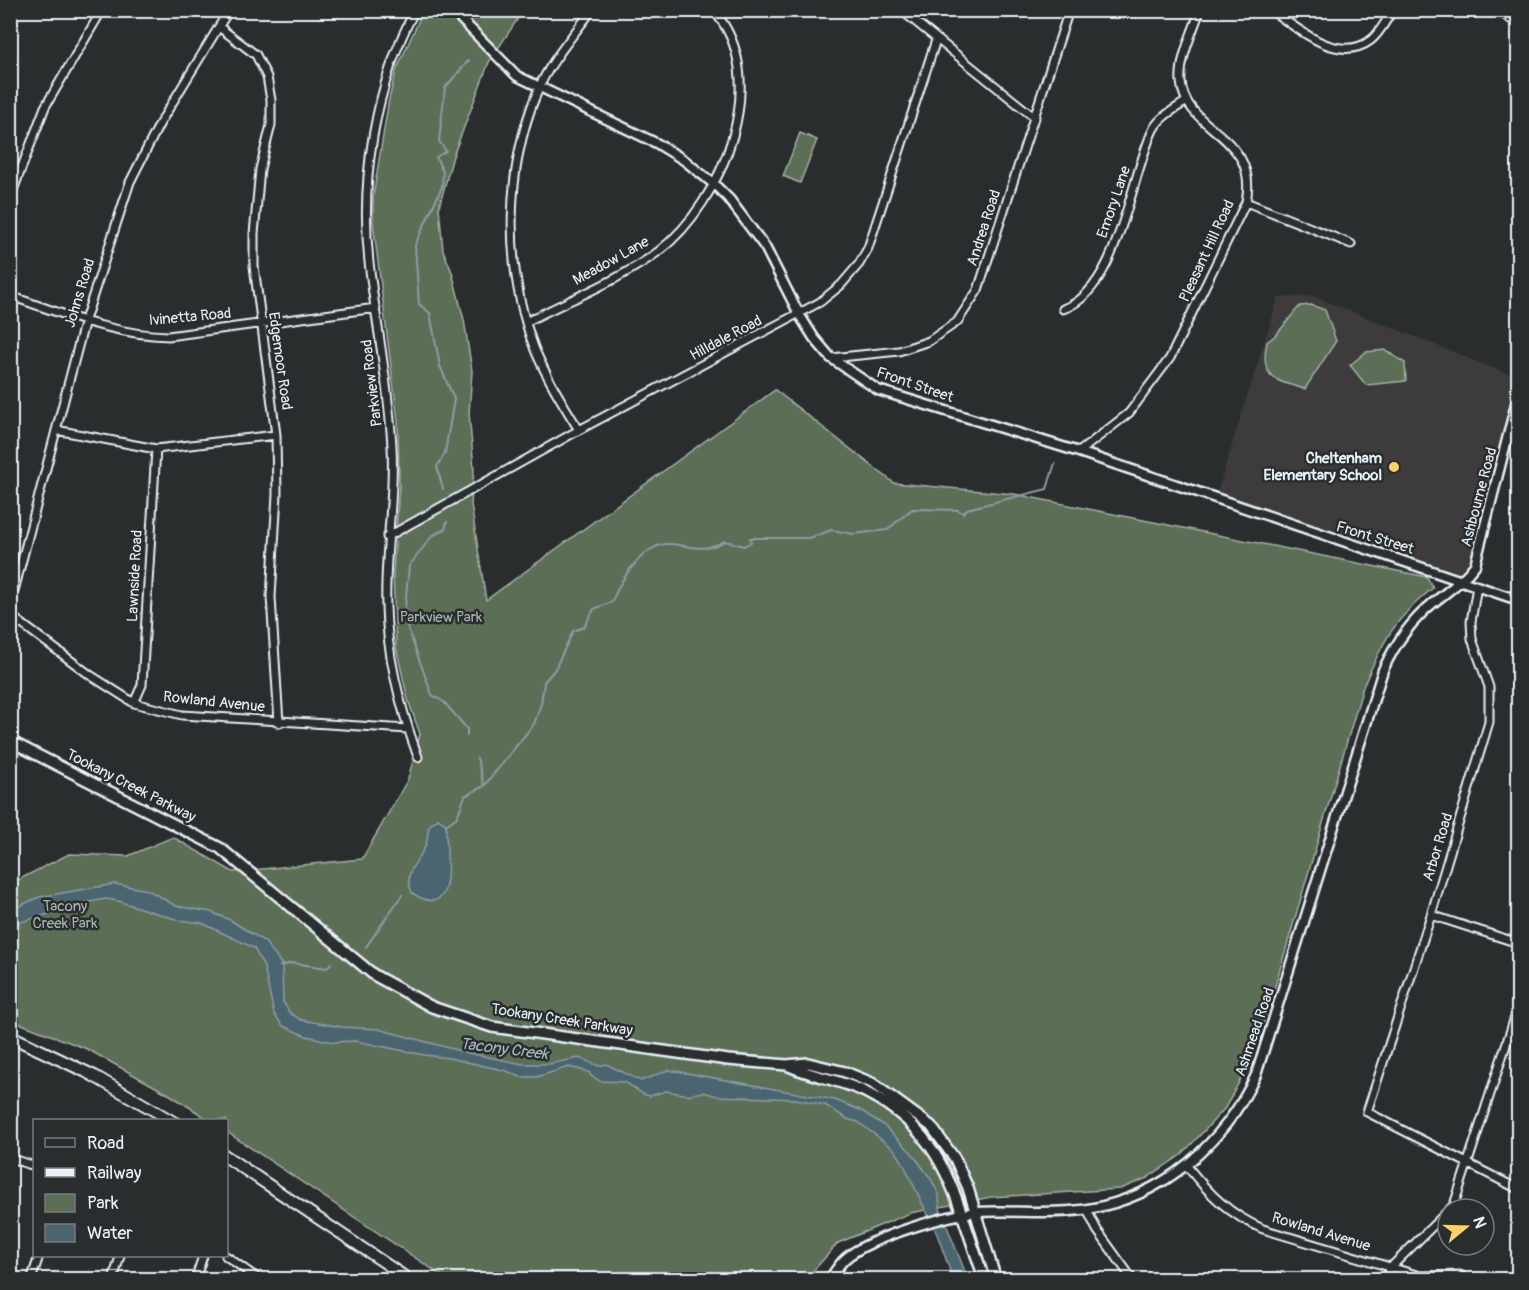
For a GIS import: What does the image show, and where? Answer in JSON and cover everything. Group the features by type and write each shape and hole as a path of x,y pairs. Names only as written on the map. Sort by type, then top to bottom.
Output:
{"main road":[{"name":"Tookany Creek Parkway","path":"10,741 220,848 374,975 432,1007 492,1027 787,1065 808,1063 845,1072 872,1083 904,1104 931,1126 955,1160 976,1212 996,1280"},
{"path":"787,1065 809,1075 841,1082 867,1093 899,1113 916,1128 938,1156 963,1214 985,1280"}],"street":[{"path":"10,198 45,107 102,10"},
{"name":"Johns Road","path":"10,606 85,320 130,182 147,146 229,10"},
{"name":"Parkview Road","path":"415,10 392,60 385,84 368,187 367,228 390,404 392,451 387,537 388,633 408,729 418,757"},
{"name":"Front Street","path":"452,10 494,56 517,76 658,144 684,160 715,185 735,206 765,247 799,314 831,358 878,390 1079,452 1318,534 1464,580"},
{"path":"579,430 544,369 526,322 514,271 512,214 521,144 538,88 592,10"},
{"name":"Meadow Lane","path":"526,322 659,250 689,221 715,185 739,114 742,82 741,69 731,35 713,10"},
{"path":"901,10 1035,118"},
{"name":"Andrea Road","path":"831,358 912,348 957,322 978,290 1069,10"},
{"path":"1187,101 1181,80 1182,67 1200,10"},
{"path":"1271,10 1322,44 1343,47 1365,44 1372,39 1393,10"},
{"path":"1497,10 1518,24"},
{"name":"Edgemoor Road","path":"219,27 256,55 270,88 272,113 260,170 254,234 254,266 276,435 277,494 271,597 279,723"},
{"name":"Hilldale Road","path":"387,537 579,430 799,314 841,285 859,264 868,248 936,40"},
{"name":"Pleasant Hill Road","path":"1079,452 1129,413 1170,358 1246,202 1247,180 1238,152 1195,113 1187,101"},
{"name":"Emory Lane","path":"1063,309 1078,303 1110,256 1153,130 1165,116 1187,101"},
{"path":"1246,202 1351,244"},
{"name":"Ivinetta Road","path":"10,296 125,333 168,336 376,308"},
{"name":"Ashbourne Road","path":"1464,580 1475,565 1480,548 1518,396"},
{"path":"56,430 156,449 276,435"},
{"name":"Lawnside Road","path":"134,703 142,685 156,449"},
{"path":"1464,580 1518,600"},
{"name":"Ashmead Road","path":"829,1280 846,1258 893,1234 951,1216 976,1212 1087,1210 1139,1193 1187,1166 1215,1139 1238,1111 1256,1075 1375,694 1391,653 1420,615 1464,580"},
{"name":"Arbor Road","path":"1468,1164 1367,1112 1431,915 1491,711 1489,687 1472,639 1471,622 1477,586"},
{"name":"Rowland Avenue","path":"10,615 90,675 134,703 182,715 279,723 408,729"},
{"path":"1431,915 1518,942"},
{"path":"1457,1197 1518,1008"},
{"path":"10,1158 33,1166"},
{"path":"1468,1164 1518,1189"},
{"name":"Rowland Avenue","path":"1187,1166 1210,1195 1244,1221 1263,1229 1420,1276 1460,1275 1467,1280"},
{"path":"1087,1210 1096,1230 1133,1280"},
{"path":"1385,1280 1390,1268 1436,1223"},
{"path":"31,1280 39,1257"},
{"path":"113,1280 120,1257"},
{"path":"195,1280 203,1257"},
{"path":"227,1257 260,1280"}],"shaded area":[{"path":"1313,296 1518,378 1518,396 1480,548 1464,580 1215,499 1278,298"}],"green space":[{"path":"423,11 523,11 489,62 453,156 439,207 443,250 452,272 464,320 472,371 469,413 474,469 471,504 486,600 775,390 894,483 1014,494 1427,577 1433,588 1408,610 1391,632 1363,687 1268,1010 1244,1073 1225,1108 1181,1155 1147,1178 1120,1189 991,1197 910,1213 838,1243 806,1279 447,1279 228,1133 228,1119 207,1119 172,1096 87,1049 11,1020 10,880 16,881 69,854 128,856 173,837 233,872 362,859 408,779 420,734 408,700 396,647 393,573 399,486 398,422 373,222 373,197 389,99 396,71"},
{"path":"800,133 817,140 800,183 783,176"},
{"path":"1311,305 1325,310 1336,341 1305,389 1272,376 1265,363 1265,354 1267,342 1300,306"},
{"path":"1385,350 1405,363 1406,381 1366,385 1350,365 1366,352"}],"water":[{"path":"438,819 446,824 447,879 444,891 438,899 428,900 412,893 409,878 426,844 430,825"},
{"path":"115,884 148,890 176,906 211,912 230,920 265,942 282,965 283,1002 290,1013 301,1020 342,1027 378,1029 468,1053 523,1064 549,1064 579,1058 599,1066 606,1064 641,1081 668,1070 681,1072 835,1100 860,1110 882,1124 911,1152 931,1179 939,1195 940,1209 968,1279 953,1279 937,1234 895,1150 858,1122 847,1119 825,1105 796,1099 717,1096 703,1092 688,1095 666,1091 650,1096 625,1082 600,1081 591,1076 589,1072 569,1067 536,1077 520,1077 507,1071 449,1058 356,1041 333,1042 306,1036 283,1026 274,1014 264,967 254,948 202,923 178,920 118,901 106,899 89,902 11,925 11,910 39,897"}],"waterway":[{"path":"443,489 437,467 445,453 454,399 440,366 430,313 419,304 415,245 442,187 443,172 436,157 446,151 439,141 445,88 469,60"},
{"path":"484,786 534,724 541,704 544,682 555,669 573,631 584,627 594,609 612,602 627,573 652,549 671,544 704,548 725,541 744,546 751,542 750,538 809,538 832,530 853,534 887,530 912,509 958,510 963,513 967,509 1047,489 1055,463"},
{"path":"447,522 445,529 432,536 409,566 404,618 432,695 444,702 467,729 467,736"},
{"path":"446,825 457,817 465,796 484,786 477,758"},
{"path":"366,947 402,895"},
{"path":"280,966 293,963 327,968 331,963"}],"railway":[{"path":"10,1029 98,1071 180,1119"},
{"path":"10,1043 83,1077 157,1119"},
{"path":"228,1150 420,1280"},
{"path":"228,1165 400,1280"}],"place":[{"name":"Cheltenham Elementary School","path":"1394,467"}],"park label":[{"name":"Parkview Park","path":"441,617"},
{"name":"Tacony Creek Park","path":"65,914"}],"water label":[{"name":"Tacony Creek","path":"504,1049"}]}
